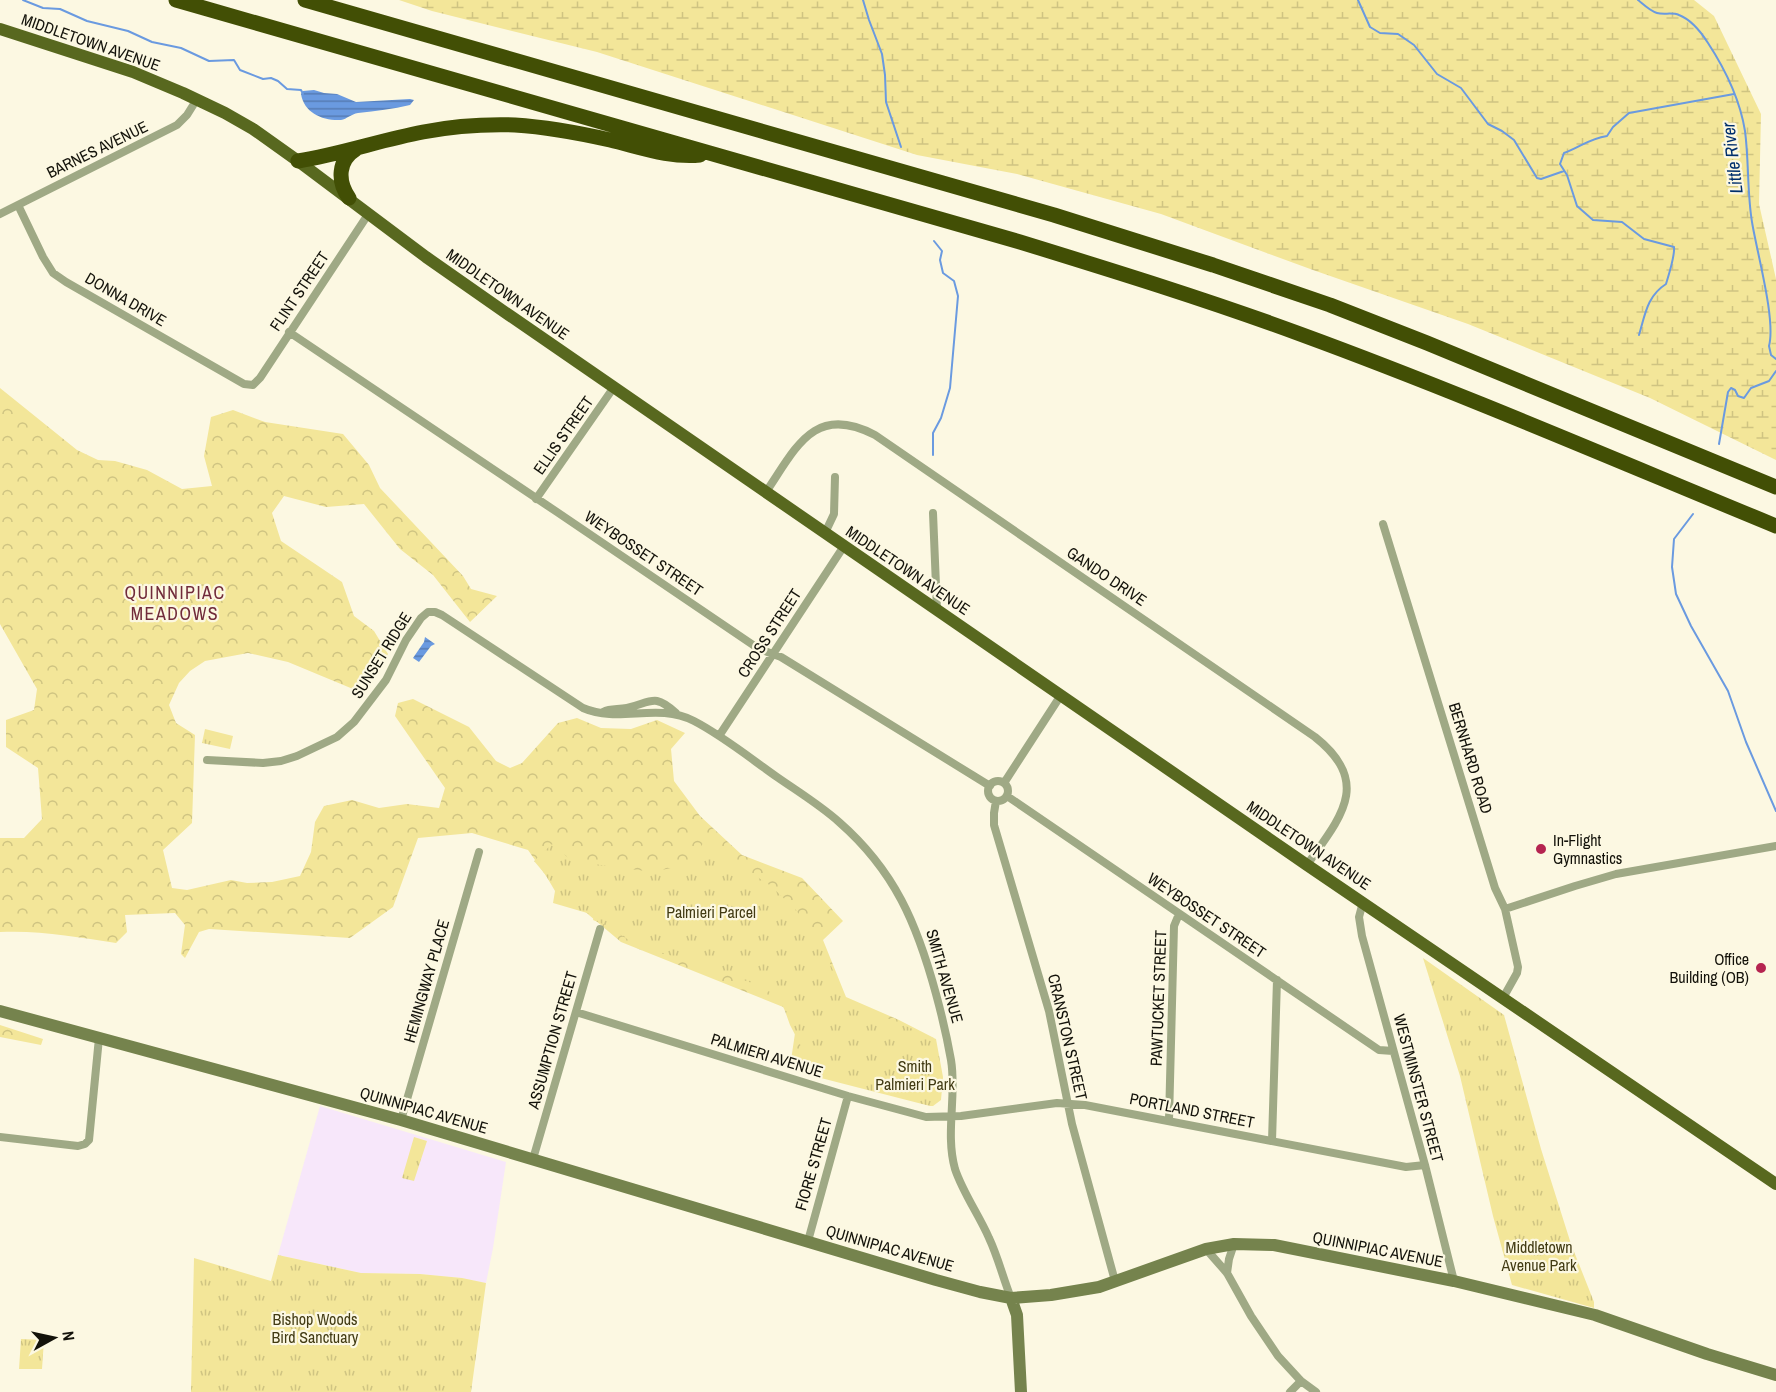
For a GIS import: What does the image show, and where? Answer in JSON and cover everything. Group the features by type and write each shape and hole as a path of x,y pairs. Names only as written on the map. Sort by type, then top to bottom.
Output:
{"highway":[{"path":"176,0 1104,268 1254,317 1467,398 1776,526"},
{"path":"305,0 1065,218 1176,252 1330,305 1418,339 1776,487"},
{"path":"298,161 437,129 497,125 581,134 673,155 709,153"},
{"path":"349,198 343,188 341,169 347,156 359,147"}],"main road":[{"name":"MIDDLETOWN AVENUE","path":"0,29 154,80 197,99 253,129 433,262 1307,865 1776,1184"},
{"name":"QUINNIPIAC AVENUE","path":"0,1011 400,1120 946,1283 1011,1298 1074,1292 1099,1287 1206,1249 1234,1244 1275,1245 1454,1281 1595,1315 1776,1375"},
{"path":"1011,1298 1017,1315 1021,1392"}],"street":[{"name":"BARNES AVENUE","path":"0,214 177,125 187,116 197,99"},
{"name":"DONNA DRIVE","path":"18,205 53,273 244,384 253,385"},
{"name":"FLINT STREET","path":"253,385 260,378 369,213"},
{"name":"WEYBOSSET STREET","path":"289,332 759,649 773,653 990,786"},
{"name":"ELLIS STREET","path":"536,499 614,387"},
{"name":"GANDO DRIVE","path":"766,492 796,447 813,431 831,425 855,426 865,430 1305,731 1334,754 1345,775 1347,787 1343,812 1307,865"},
{"path":"825,533 834,514 835,477"},
{"path":"933,513 938,610"},
{"name":"BERNHARD ROAD","path":"1383,524 1495,888 1505,909 1518,967 1503,998"},
{"name":"CROSS STREET","path":"719,736 844,546"},
{"name":"SUNSET RIDGE","path":"207,760 263,763 281,761 337,737 354,722 381,687 414,628 425,614 431,612 442,615 588,711 601,713 655,700 719,736"},
{"path":"1004,783 1061,695"},
{"name":"SMITH AVENUE","path":"719,736 838,821 861,843 898,892 907,909 922,947 944,1026 953,1073 952,1142 955,1168 990,1239 1011,1298"},
{"path":"995,782 1004,783 1008,788 1007,796 1001,801 996,801 989,795 990,786 995,782"},
{"name":"WEYBOSSET STREET","path":"1007,796 1378,1050 1393,1051"},
{"name":"CRANSTON STREET","path":"996,801 994,825 1048,1011 1068,1104 1115,1281"},
{"path":"1505,909 1616,874 1776,846"},
{"name":"HEMINGWAY PLACE","path":"400,1120 479,852"},
{"name":"WESTMINSTER STREET","path":"1363,902 1359,917 1362,936 1425,1165 1454,1281"},
{"name":"PAWTUCKET STREET","path":"1169,1120 1174,926 1179,914"},
{"name":"ASSUMPTION STREET","path":"533,1158 600,929"},
{"path":"1272,1141 1276,980"},
{"name":"PALMIERI AVENUE","path":"576,1012 848,1096 926,1117 952,1117"},
{"path":"0,1137 78,1146 89,1140 99,1038"},
{"name":"FIORE STREET","path":"808,1241 848,1096"},
{"name":"PORTLAND STREET","path":"952,1117 1057,1103 1085,1105 1406,1167 1425,1165"},
{"path":"1227,1273 1234,1244"},
{"path":"1206,1249 1227,1273 1274,1351 1301,1381 1316,1392"},
{"path":"1290,1392 1301,1381"}],"shaded area":[{"path":"320,1106 506,1162 486,1283 420,1274 361,1273 278,1255"}],"green space":[{"path":"399,0 1694,0 1714,16 1761,114 1759,204 1776,279 1776,460 1650,398 1468,324 1161,214 1017,174 917,155 597,52 432,11"},
{"path":"0,388 77,450 98,460 115,461 147,470 182,489 212,486 204,456 211,417 233,410 265,422 343,434 369,465 380,488 463,576 471,589 497,596 470,622 433,575 400,549 364,504 326,507 284,496 272,513 281,541 342,582 354,616 374,631 388,654 379,670 363,688 353,689 288,662 248,653 205,661 190,671 179,683 169,705 176,723 195,735 192,823 163,850 172,888 187,890 231,880 247,883 272,882 300,876 311,852 315,822 324,806 352,800 379,808 407,804 439,808 445,788 395,716 398,703 413,699 469,727 496,761 510,768 522,763 558,723 577,718 601,728 631,729 657,720 685,733 671,749 674,781 700,816 742,855 802,878 843,921 823,940 846,997 934,1038 932,1044 833,1075 790,1067 798,1013 621,942 551,883 528,850 472,833 418,838 393,907 350,938 209,929 199,932 185,958 181,954 185,925 175,913 125,915 127,932 116,943 44,933 0,932 0,838 24,838 42,819 38,768 6,747 6,720 34,710 37,689 0,624"},
{"path":"205,729 233,736 230,749 202,743"},
{"name":"Palmieri Parcel","path":"704,842 771,886 796,910 827,956 845,1000 936,1039 943,1077 941,1100 930,1106 817,1077 779,998 761,986 633,943 608,926 593,920 594,915 553,903 555,891 534,861 552,844 572,861 652,872 676,867 692,859"},
{"name":"Middletown Avenue Park","path":"1423,958 1504,1015 1541,1149 1571,1244 1594,1302 1594,1308 1512,1285 1460,1076"},
{"path":"0,1025 43,1039 41,1045 0,1037"},
{"path":"414,1137 427,1141 414,1181 402,1178"},
{"name":"Bishop Woods Bird Sanctuary","path":"278,1255 361,1273 420,1274 486,1283 471,1392 191,1392 194,1258 271,1281"},
{"path":"21,1339 44,1340 42,1369 19,1369"}],"water":[{"path":"314,90 337,94 356,102 414,100 410,105 358,113 334,120 315,114 306,106 301,94 303,91"},
{"path":"425,637 435,644 419,662 413,658"}],"waterway":[{"path":"23,0 43,8 60,9 87,21 128,31 152,42 181,48 209,61 234,60 240,70 263,79 271,78 287,89 301,90 303,94"},
{"path":"863,0 882,54 886,102 901,147"},
{"path":"1358,0 1370,27 1380,33 1398,34 1414,45 1437,74 1461,88 1488,124 1514,140 1537,178 1541,179 1564,171"},
{"name":"Little River","path":"1638,0 1654,12 1679,15 1696,27 1720,63 1736,96 1745,131 1750,211 1770,320 1769,346 1771,355 1776,359"},
{"path":"1639,335 1651,300 1666,284 1674,247 1644,239 1622,222 1593,220 1577,206 1567,175 1560,164 1564,153 1607,136 1613,127 1629,113 1734,94"},
{"path":"933,455 933,433 941,418 950,388 958,296 954,281 943,273 940,260 942,251 934,241"},
{"path":"1719,444 1728,392 1731,388 1738,396 1744,398 1751,388 1769,381 1776,371"},
{"path":"1693,514 1674,539 1672,567 1676,594 1691,626 1728,691 1746,742 1776,811"}],"place":[{"name":"In-Flight Gymnastics","path":"1541,849"},
{"name":"Office Building (OB)","path":"1761,968"}],"district":[{"name":"QUINNIPIAC MEADOWS","path":"175,602"}],"park label":[{"name":"Smith Palmieri Park","path":"915,1075"}]}
